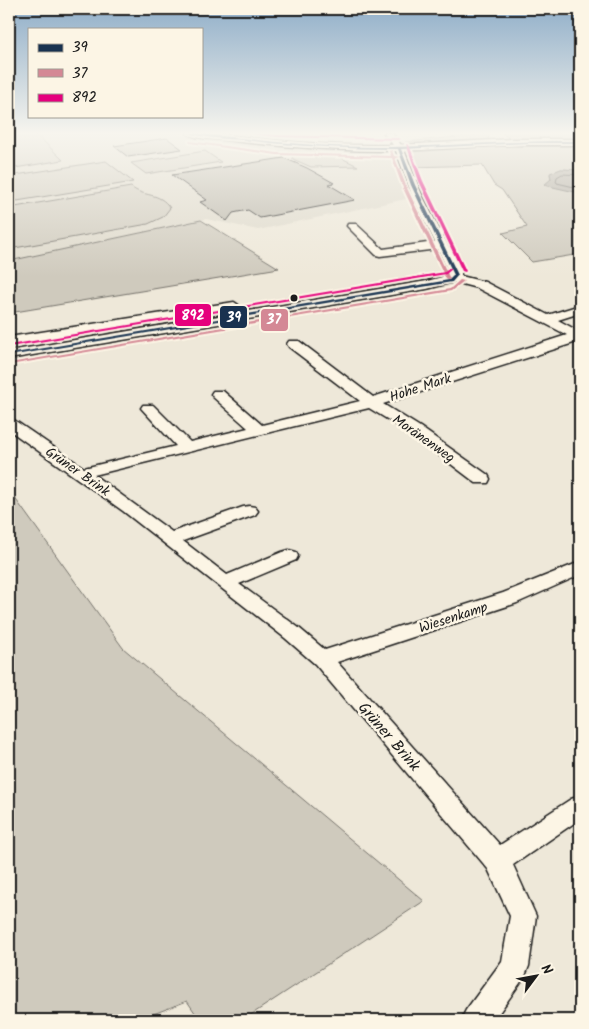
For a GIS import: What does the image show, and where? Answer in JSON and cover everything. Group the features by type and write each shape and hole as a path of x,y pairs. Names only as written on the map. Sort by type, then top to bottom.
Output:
{"street":[{"path":"412,181 455,271 456,275 454,278"},
{"path":"352,226 380,253 441,245"},
{"path":"9,355 427,285 454,278 481,285 579,336"},
{"path":"9,341 272,300 296,298 331,301"},
{"path":"546,320 580,309"},
{"name":"Hohe Mark","path":"83,474 371,403 579,336"},
{"name":"Moränenweg","path":"294,344 371,403 415,430 482,479"},
{"path":"218,394 259,430"},
{"path":"148,408 187,448"},
{"name":"Grüner Brink","path":"9,423 83,474 292,632 322,659 498,861 523,916 515,966 476,1020"},
{"path":"170,539 250,511"},
{"path":"225,583 289,556"},
{"name":"Wiesenkamp","path":"322,659 510,598 580,568"},
{"path":"498,861 580,806"}],"shaded area":[{"path":"9,181 407,181 416,197 258,230 206,219 9,261"},
{"path":"9,181 133,182 17,201 9,192"},
{"path":"492,181 555,181 575,192 580,191 580,254 532,262 503,233 527,227 502,190"},
{"path":"131,187 141,193 161,199 170,208 163,217 148,224 9,249 9,208"},
{"path":"201,220 279,268 9,313 9,261"},
{"path":"9,490 123,648 424,901 243,1020 200,1020 187,1001 138,1020 9,1020"}],"water":[{"path":"549,181 580,181 580,191 575,192 544,185"}],"building":[{"path":"180,181 330,181 334,183 328,184 355,200 260,218 248,210 233,213 227,221 200,202 207,200"}],"transit line":[{"name":"37","path":"402,181 448,279"},
{"name":"39","path":"411,181 456,275"},
{"name":"892","path":"421,181 464,271"},
{"name":"892","path":"9,346 446,273 450,269"},
{"name":"39","path":"9,355 450,281 456,275"},
{"name":"37","path":"10,364 451,290 462,281"}]}
